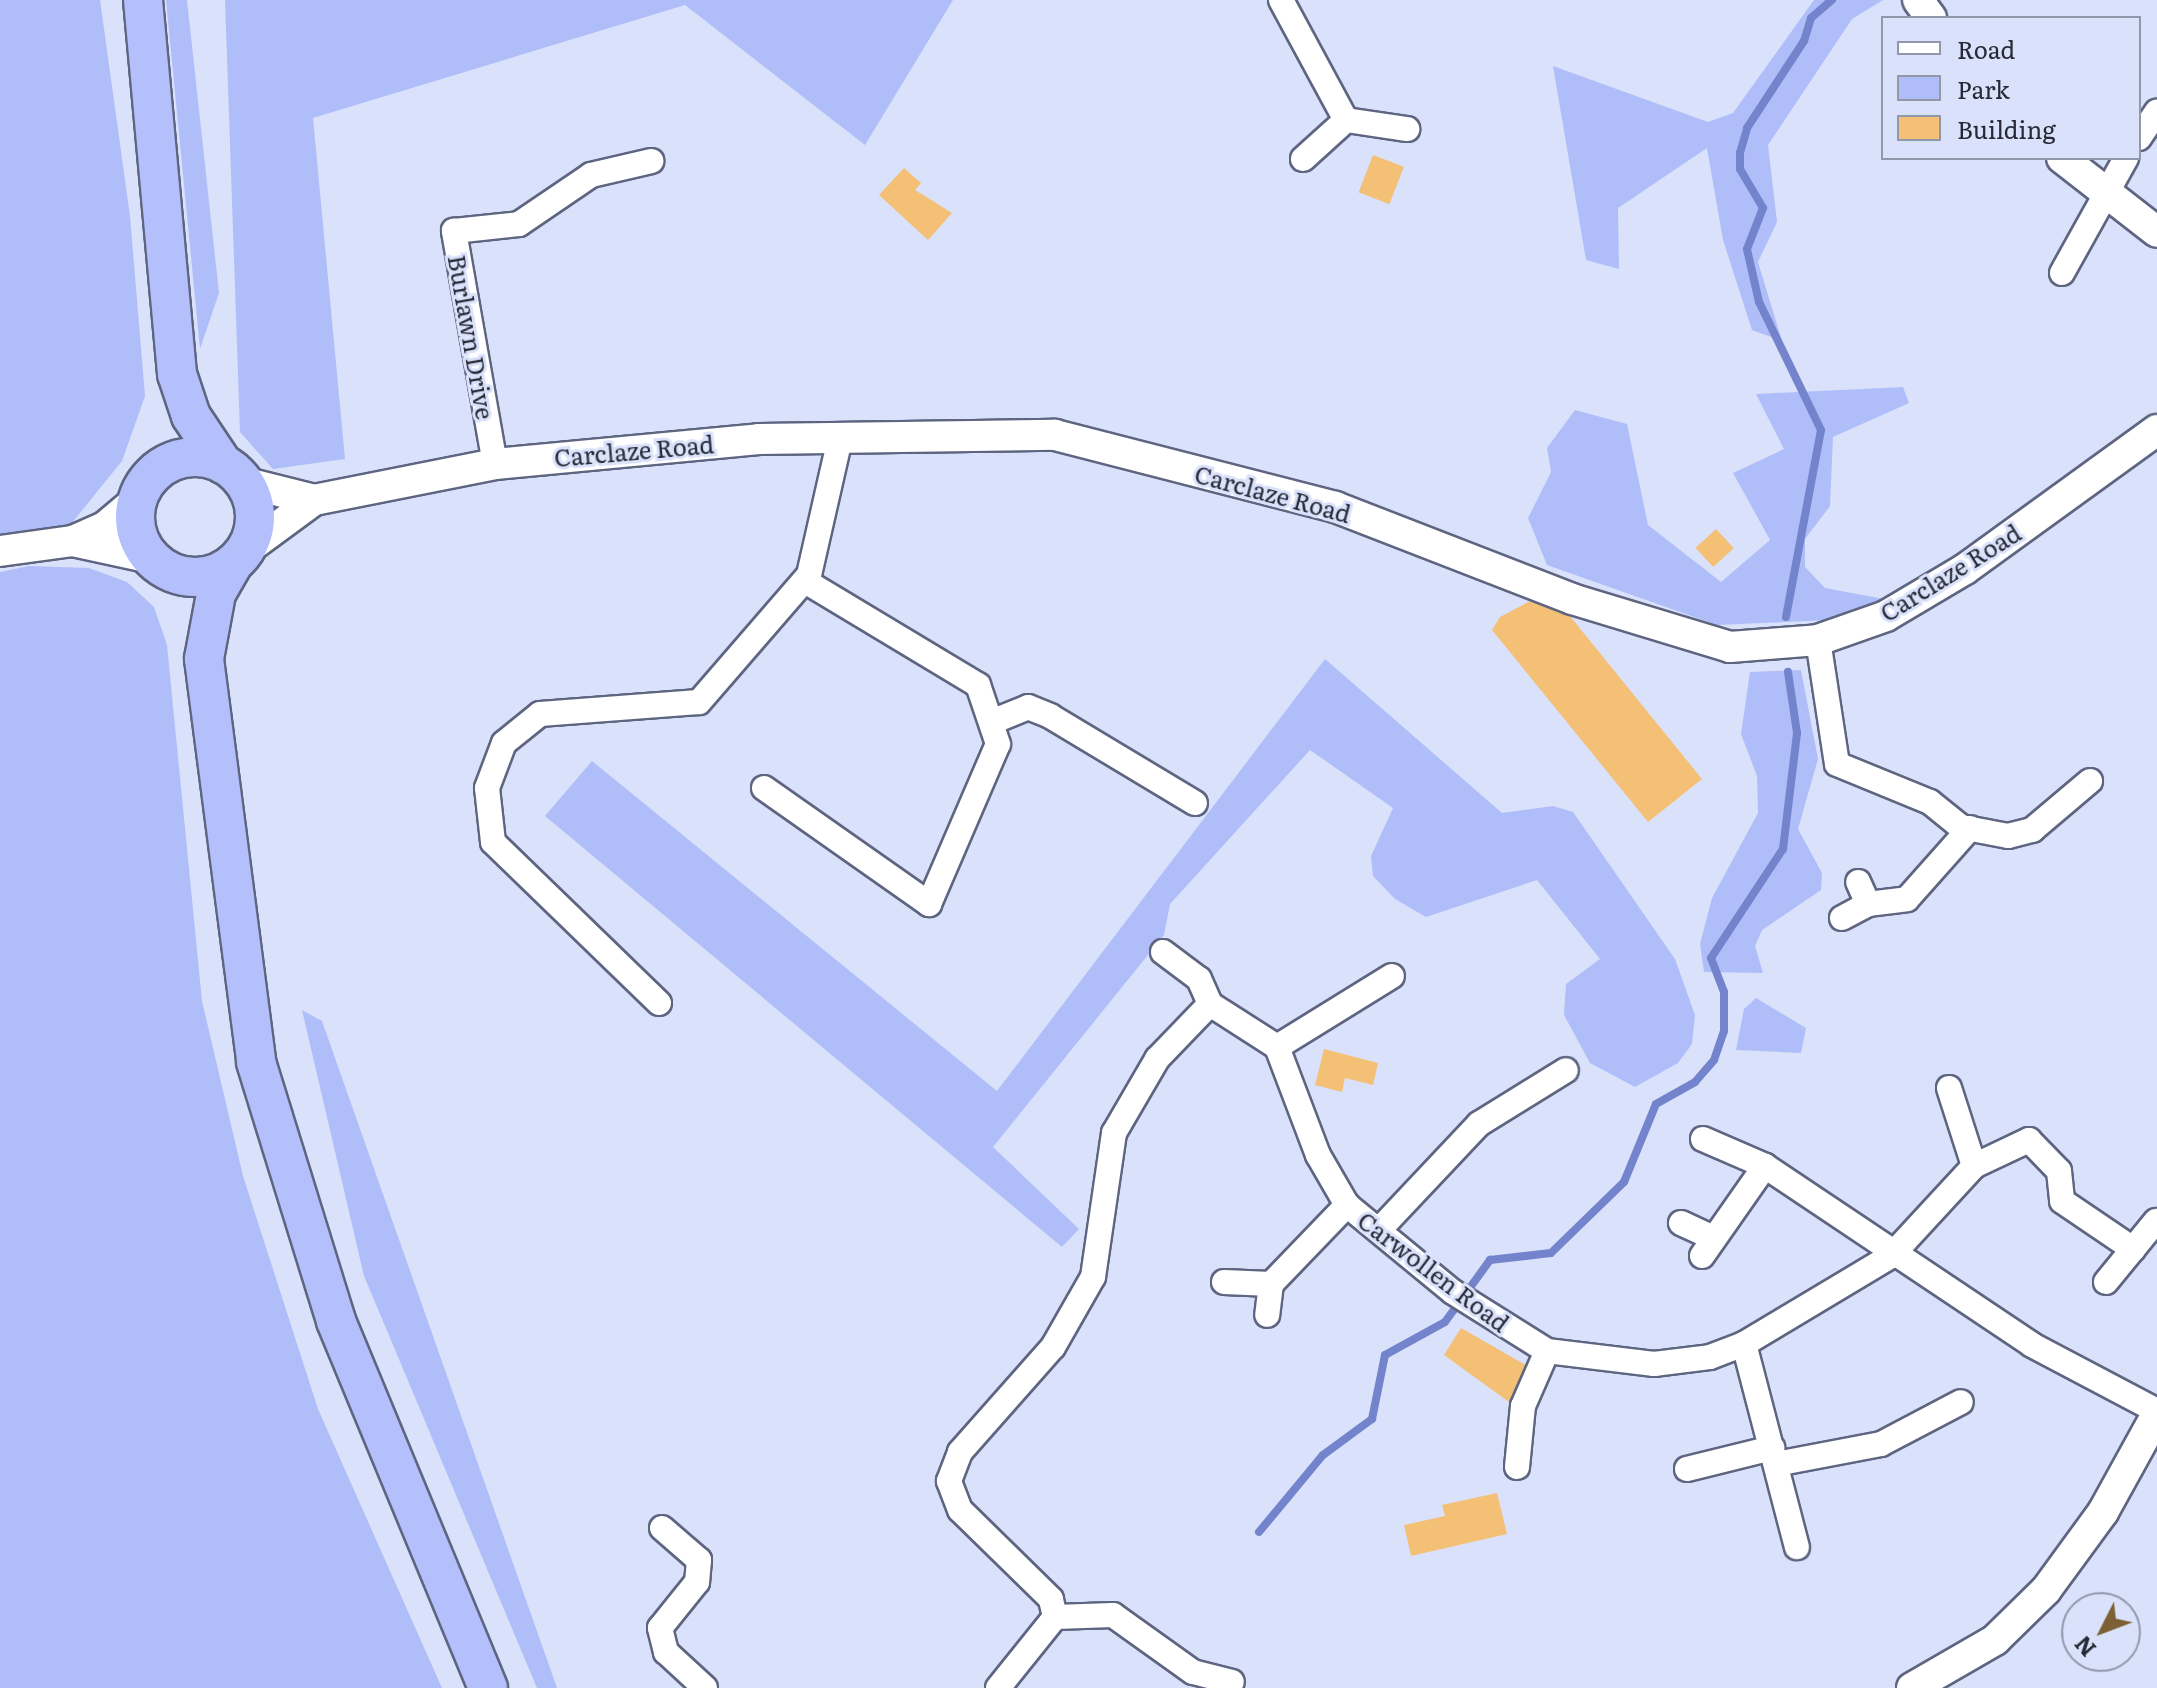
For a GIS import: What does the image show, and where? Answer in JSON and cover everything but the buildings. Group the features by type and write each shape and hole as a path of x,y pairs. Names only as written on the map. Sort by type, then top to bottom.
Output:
{"highway":[{"path":"143,0 177,374 170,431 143,489 135,527 204,659"},
{"path":"177,374 191,416 233,473 255,511 239,557 216,594 204,659 256,1062 292,1192 336,1321 488,1688"},
{"path":"143,489 184,458 233,473"},
{"path":"157,564 198,578 239,557"}],"street":[{"path":"1281,0 1346,120"},
{"path":"2141,135 2157,111"},
{"path":"1346,120 1407,129"},
{"path":"1303,159 1346,120"},
{"path":"2065,160 2106,189 2157,232"},
{"path":"2062,273 2125,160"},
{"name":"Burlawn Drive","path":"495,464 454,231 519,224 591,175 651,161"},
{"name":"Carclaze Road","path":"239,557 314,500 495,464 840,438 1055,435 1335,507 1687,638 1730,647 1818,640 1886,616 1965,569 2157,430"},
{"path":"659,1003 493,842 487,788 504,743 540,714 699,702 805,581 840,438"},
{"name":"Carclaze Road","path":"233,473 314,500"},
{"path":"0,551 73,541 106,526 143,489"},
{"path":"73,541 157,564"},
{"path":"764,788 929,904 988,780 998,744 994,721 978,685 805,581"},
{"path":"1818,640 1837,764 1930,802 1970,828 2008,836 2032,830 2090,781"},
{"path":"994,721 1028,707 1050,716 1195,803"},
{"path":"1842,918 1863,893 1907,899 1970,828"},
{"path":"1163,952 1199,979 1210,1004 1277,1047 1392,976"},
{"path":"1055,1617 1032,1573 960,1510 949,1481 960,1452 1053,1347 1093,1277 1114,1133 1157,1059 1210,1004"},
{"name":"Carwollen Road","path":"1277,1047 1318,1155 1347,1205 1461,1298 1547,1351 1654,1364 1710,1357 1744,1344 1891,1256 1974,1166"},
{"path":"1379,1230 1479,1124 1566,1070"},
{"path":"1949,1088 1974,1166 2029,1140 2059,1171 2062,1201 2133,1249"},
{"path":"1703,1139 1765,1166 1891,1256 2100,1385 2157,1413 2103,1512 2046,1590 1995,1640 1912,1688"},
{"path":"1681,1223 1707,1246 1765,1166"},
{"path":"1267,1315 1271,1284 1347,1205"},
{"path":"2106,1282 2156,1221"},
{"path":"1224,1282 1271,1284"},
{"path":"1744,1344 1797,1547"},
{"path":"1517,1467 1523,1406 1547,1351"},
{"path":"1687,1469 1881,1444 1961,1402"},
{"path":"662,1528 699,1560 697,1582 660,1628 663,1640 705,1688"},
{"path":"998,1688 1055,1617 1113,1615 1193,1672 1232,1682"}],"green space":[{"path":"0,0 100,0 130,216 145,396 122,461 71,524 0,536"},
{"path":"166,0 187,0 219,293 200,349"},
{"path":"225,0 953,0 865,145 685,5 313,118 345,459 273,469 240,432"},
{"path":"1814,0 1883,0 1852,19 1768,145 1777,222 1758,262 1782,341 1752,330 1723,240 1707,148 1618,208 1619,269 1586,260 1553,66 1708,122 1733,113"},
{"path":"1903,387 1909,403 1833,437 1830,506 1805,539 1805,567 1825,588 1889,600 1831,620 1717,625 1547,565 1528,518 1551,472 1547,448 1575,410 1627,424 1648,525 1721,582 1770,540 1733,473 1784,449 1756,394"},
{"path":"29,566 89,568 127,582 154,607 167,645 202,1001 243,1176 318,1409 442,1688 0,1688 0,572"},
{"path":"1325,659 1502,813 1553,806 1573,812 1675,959 1695,1015 1692,1044 1678,1063 1635,1087 1590,1063 1564,1015 1566,984 1600,959 1537,880 1426,917 1395,899 1373,876 1371,856 1393,808 1310,750 1170,904 1164,935 993,1147 1079,1229 1062,1247 545,816 592,761 997,1091"},
{"path":"1801,670 1818,759 1798,829 1822,873 1821,890 1762,930 1755,946 1763,973 1704,972 1700,944 1712,898 1758,813 1757,776 1741,734 1750,672"},
{"path":"1756,998 1806,1028 1801,1053 1736,1050 1744,1009"},
{"path":"302,1010 322,1021 557,1688 537,1688 364,1276"}],"waterway":[{"path":"1786,617 1821,430 1759,302 1747,249 1763,208 1740,169 1740,153 1747,128 1804,41 1811,18 1832,0"},
{"path":"1259,1532 1323,1455 1372,1419 1385,1355 1445,1322 1490,1260 1551,1253 1624,1182 1656,1104 1695,1082 1714,1060 1724,1031 1724,992 1711,958 1783,849 1797,733 1788,672"}]}
